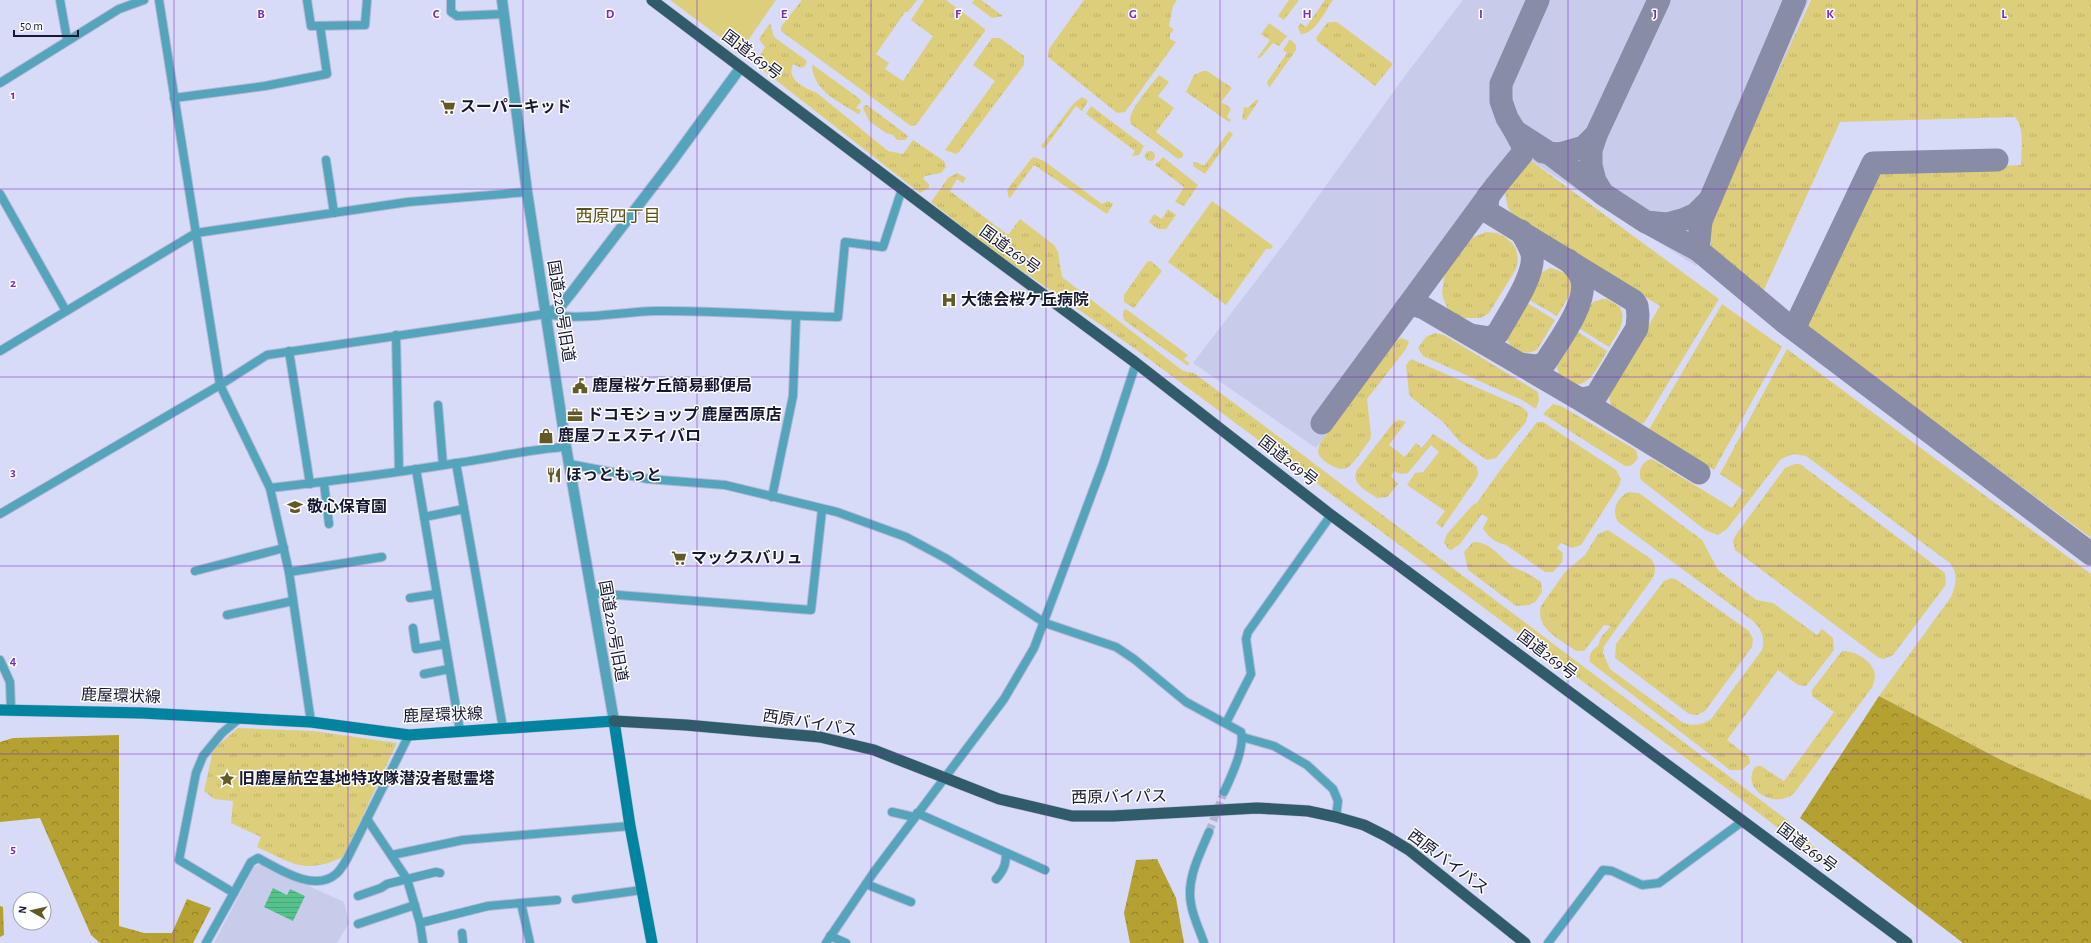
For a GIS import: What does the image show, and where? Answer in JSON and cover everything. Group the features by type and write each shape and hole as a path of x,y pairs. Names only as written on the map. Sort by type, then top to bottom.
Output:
{"highway":[{"name":"国道269号","path":"652,0 1136,363 1331,515 1907,943"},
{"name":"西原バイパス","path":"614,721 694,725 820,737 874,750 944,776 999,799 1072,816 1113,816 1257,808 1308,811 1336,817 1364,825 1409,850 1525,943"}],"main road":[{"name":"鹿屋環状線","path":"6,709 142,712 310,722 409,735 614,721"},
{"path":"614,721 630,826 652,943"}],"street":[{"path":"60,0 67,39"},
{"path":"0,83 67,39 119,9 144,0"},
{"path":"158,0 220,386 270,488 289,572 310,722"},
{"path":"307,0 311,26 365,25 366,0"},
{"path":"451,0 451,12 457,16 504,14"},
{"name":"国道220号旧道","path":"502,0 527,192 566,447 614,721"},
{"path":"174,98 265,86 327,74 320,26"},
{"path":"546,314 560,307 572,292 742,67"},
{"path":"326,160 334,213"},
{"path":"0,514 220,386 267,354 546,314 564,317 653,311 696,311 838,317 845,242 883,246 902,189"},
{"path":"0,351 196,233 408,202 527,192"},
{"path":"0,194 66,311"},
{"path":"772,497 793,396 796,316"},
{"path":"396,335 399,472"},
{"path":"289,351 310,484"},
{"path":"846,943 828,940 866,884 944,776 1004,699 1034,648 1045,623 1103,464 1136,363"},
{"path":"438,404 443,465"},
{"path":"270,488 324,483 542,448 566,447"},
{"path":"456,463 503,728"},
{"path":"569,464 648,479 724,485 822,510 837,512 871,523 906,537 947,558 1045,623 1116,647 1134,659 1186,702 1203,713 1226,723 1241,732 1242,736 1235,764 1224,792"},
{"path":"416,469 460,731"},
{"path":"324,483 329,524"},
{"path":"424,517 464,510"},
{"path":"592,593 811,610 822,510"},
{"path":"1226,723 1251,674 1246,639 1248,632 1331,515"},
{"path":"195,571 284,548"},
{"path":"289,572 382,557"},
{"path":"410,598 437,594"},
{"path":"227,615 293,601"},
{"path":"413,628 416,649 445,644"},
{"path":"0,660 10,682 6,709"},
{"path":"424,674 449,669"},
{"path":"234,893 179,860 196,773 203,756 222,733 240,718"},
{"path":"206,943 251,862 258,858 292,876 308,880 323,880 336,874 347,859 409,735"},
{"path":"1242,736 1274,746 1307,765 1333,789 1338,801 1336,817"},
{"path":"892,812 916,815 1045,870"},
{"path":"367,819 407,879 420,923 423,943"},
{"path":"1548,943 1603,870 1612,871 1642,885 1659,883 1743,820"},
{"path":"392,855 463,840 630,826"},
{"path":"1204,943 1191,905 1190,890 1194,870 1209,832"},
{"path":"996,879 1006,864 1006,853"},
{"path":"358,896 407,879 436,872 440,873"},
{"path":"866,884 911,902"},
{"path":"576,899 642,890"},
{"path":"420,923 488,906 557,900"},
{"path":"521,903 530,943"},
{"path":"358,924 415,905"},
{"path":"462,933 462,943"}],"shaded area":[{"path":"1463,0 1809,0 1696,266 1530,160 1316,448 1193,363 1287,240 1404,77"},
{"path":"260,864 344,902 349,923 337,943 214,943 254,867"},
{"path":"273,888 287,895 290,889 305,896 293,921 264,907"}],"green space":[{"path":"670,0 776,0 740,52"},
{"path":"802,0 917,0 908,12 905,12 876,54 889,63 885,69 903,81 933,36 911,20 924,0 946,0 985,29 985,31 916,125 911,126 781,31 781,27"},
{"path":"974,0 981,0 1003,16 992,18 972,3"},
{"path":"1084,0 1177,0 1173,6 1169,26 1174,30 1170,34 1170,39 1176,42 1125,112 1117,113 1048,57 1049,49"},
{"path":"1289,0 1299,0 1284,20 1278,16"},
{"path":"1325,0 1333,0 1315,26 1306,33 1301,34 1298,28 1300,23 1306,27"},
{"path":"1811,0 2091,0 2091,538 1804,325 1873,171 2021,165 2021,133 2015,117 1840,122 1763,292 1761,293 1729,270 1715,254 1711,244 1710,232 1712,217"},
{"path":"1337,22 1393,64 1375,86 1317,41 1316,38 1327,23"},
{"path":"770,23 774,37 807,61 805,66 801,68 793,64 791,70 792,75 798,83 817,93 888,151 903,154 913,140 944,161 946,167 941,173 925,176 923,179 929,184 929,188 920,193 740,52 743,48 753,56 759,57 765,47 759,39"},
{"path":"1269,23 1287,36 1279,46 1273,43 1260,58 1257,58 1270,40 1261,34"},
{"path":"992,38 1000,38 1024,56 1024,65 959,152 956,154 945,150 995,81 973,65"},
{"path":"1290,39 1296,45 1296,50 1269,88 1267,82 1287,53 1283,50"},
{"path":"812,65 860,99 861,102 856,108 861,110 860,113 858,114 835,100 822,89 813,74"},
{"path":"1207,71 1232,88 1221,102 1231,108 1227,117 1231,120 1229,122 1186,92 1194,75"},
{"path":"1159,75 1169,82 1158,96 1174,108 1156,132 1183,153 1183,157 1178,159 1131,124 1130,119 1135,106"},
{"path":"1082,97 1088,101 1082,111 1076,106 1044,149 1041,146 1074,103"},
{"path":"1256,100 1259,100 1246,120 1242,119 1244,107 1248,108"},
{"path":"865,105 908,136 905,140 897,140 893,135 886,133 869,121 863,108"},
{"path":"1091,106 1144,146 1139,155 1132,156 1135,151 1086,114"},
{"path":"1229,131 1233,134 1205,174 1193,166 1193,162 1196,162 1204,166"},
{"path":"1148,151 1152,151 1154,152 1154,160 1148,161 1145,158 1145,154"},
{"path":"1034,157 1044,161 1102,204 1108,201 1113,204 1107,214 1034,165 1009,199 1007,190"},
{"path":"1163,157 1198,185 1184,206 1175,202 1184,187 1155,165"},
{"path":"1530,160 1719,299 1644,423 1641,424 1632,422 1623,418 1616,412 1610,403 1610,390 1660,306 1517,220 1508,208 1505,193"},
{"path":"957,173 966,178 963,183 957,179 950,191 1008,235 1020,219 1054,245 1058,252 1062,277 1183,371 1194,373 1787,820 1831,864 1828,867 1738,797 1134,348 989,248 931,202 948,178"},
{"path":"1212,201 1273,246 1271,249 1266,249 1226,305 1168,262"},
{"path":"1168,209 1176,215 1166,229 1158,229 1149,222 1154,214 1162,219"},
{"path":"1486,232 1497,233 1512,243 1516,249 1518,259 1516,269 1489,313 1481,318 1459,318 1448,309 1444,300 1442,293 1445,271 1469,239"},
{"path":"1151,261 1162,271 1134,308 1124,302 1124,295 1147,262"},
{"path":"1550,268 1561,271 1568,276 1572,287 1570,294 1557,316 1526,298 1541,273"},
{"path":"1607,299 1620,307 1622,313 1622,323 1618,333 1609,347 1577,327 1593,302"},
{"path":"1524,301 1555,320 1537,350 1525,353 1512,347 1505,332"},
{"path":"1722,304 1782,347 1714,470 1648,431"},
{"path":"1126,309 1188,355 1184,359 1189,363 1188,366 1124,320 1123,311"},
{"path":"1578,332 1607,351 1600,364 1590,377 1578,385 1571,384 1560,376 1557,362 1562,351 1575,333"},
{"path":"1435,333 1444,335 1538,392 1539,400 1536,409 1522,400 1423,356 1418,348 1426,337"},
{"path":"1401,338 1409,341 1406,349 1367,399 1371,435 1370,440 1356,459 1347,468 1344,469 1331,465 1318,453 1320,443 1395,341"},
{"path":"1787,349 2091,574 2091,800 2003,761 1879,696 1951,597 1955,584 1955,572 1951,564 1806,456 1793,454 1781,459 1727,529 1718,535 1705,530 1641,480 1641,467 1645,462 1652,459 1732,508 1744,490 1720,474"},
{"path":"1411,359 1522,407 1528,413 1526,422 1496,458 1487,460 1460,442 1443,422 1412,398 1409,394 1406,365"},
{"path":"1553,404 1561,406 1636,450 1638,458 1631,465 1625,466 1543,414"},
{"path":"1399,420 1406,422 1389,445 1405,457 1416,443 1422,448 1433,434 1455,448 1477,467 1478,474 1476,479 1442,528 1436,523 1445,511 1407,485 1415,473 1423,472 1439,452 1431,445 1408,473 1401,474 1394,471 1391,476 1398,484 1387,497 1377,498 1364,490 1356,479 1355,475 1357,470 1394,422"},
{"path":"1537,422 1543,422 1616,470 1621,479 1619,486 1581,545 1572,548 1561,543 1557,548 1563,553 1562,562 1553,572 1545,572 1506,545 1489,537 1483,528 1488,518 1482,514 1460,544 1451,550 1448,549 1444,542 1447,534 1471,507 1475,503 1476,504"},
{"path":"1795,464 1800,464 1945,573 1945,586 1893,655 1884,659 1879,658 1735,550 1733,541 1735,536 1785,468"},
{"path":"1628,492 1639,493 1702,540 1718,570 1756,600 1773,603 1817,635 1822,629 1833,638 1834,650 1806,686 1798,685 1778,670 1727,740 1749,757 1750,763 1742,770 1730,770 1590,662 1591,653 1598,646 1601,637 1611,626 1604,625 1584,651 1576,651 1550,633 1542,621 1540,614 1541,606 1565,572 1585,555 1598,534 1608,530 1651,559 1655,569 1654,576 1604,646 1603,653 1610,669 1682,722 1697,725 1711,719 1762,650 1762,634 1753,621 1618,522 1615,514 1616,505 1618,501"},
{"path":"1473,542 1486,545 1508,563 1541,582 1542,592 1535,602 1529,605 1516,606 1468,570 1464,552"},
{"path":"1672,578 1749,631 1753,639 1752,647 1705,711 1697,715 1689,714 1615,658 1616,644 1664,581"},
{"path":"1842,651 1847,651 1858,655 1872,666 1875,677 1873,686 1795,792 1787,797 1779,799 1770,799 1762,795 1756,790 1752,783 1752,775 1755,767 1761,766 1784,781 1834,712 1812,696 1812,690"},
{"path":"1879,696 2003,761 2091,800 2091,943 1963,943 1800,818"},
{"path":"238,728 313,731 397,743 343,857 330,862 308,866 298,865 280,858 257,847 261,837 231,823 233,801 214,799 204,791 213,750"},
{"path":"119,735 119,926 144,933 172,933 187,899 211,908 193,943 100,943 91,935 40,818 0,822 0,742 13,738"},
{"path":"1157,859 1176,898 1184,943 1130,943 1124,913 1136,860"},
{"path":"0,906 3,907 4,935 0,937"}],"taxiway":[{"path":"1538,0 1501,84 1501,101 1507,118 1515,131 1549,153 1559,154 1584,147 1596,135"},
{"path":"1659,0 1596,135 1591,150 1591,165 1595,181 1603,194 1646,222 1667,224 1685,219 1696,214 1710,200"},
{"path":"1795,0 1701,221 1698,250 1783,321 2091,554"},
{"path":"1322,423 1495,187 1522,154 1523,146 1515,131"},
{"path":"1543,152 1549,153 1602,193"},
{"path":"1794,329 1873,163 1997,160"},
{"path":"1406,308 1412,304 1424,308 1576,397 1583,399 1596,396 1637,328 1637,306 1634,301 1488,212 1488,196"},
{"path":"1648,223 1698,250"},
{"path":"1471,335 1490,338 1498,333 1526,283 1530,273 1532,254 1521,231"},
{"path":"1520,364 1537,366 1545,363 1577,309 1583,287 1581,277 1568,260"},
{"path":"1576,397 1699,473"}],"tunnel":[{"path":"1209,832 1224,792"}],"place":[{"name":"スーパーキッド","path":"448,107"},
{"name":"大徳会桜ケ丘病院","path":"949,300"},
{"name":"鹿屋桜ケ丘簡易郵便局","path":"580,386"},
{"name":"ドコモショップ 鹿屋西原店","path":"575,415"},
{"name":"鹿屋フェスティバロ","path":"546,436"},
{"name":"ほっともっと","path":"554,475"},
{"name":"敬心保育園","path":"295,507"},
{"name":"マックスバリュ","path":"679,558"},
{"name":"旧鹿屋航空基地特攻隊潜没者慰霊塔","path":"227,779"}],"district":[{"name":"西原四丁目","path":"618,216"}]}
